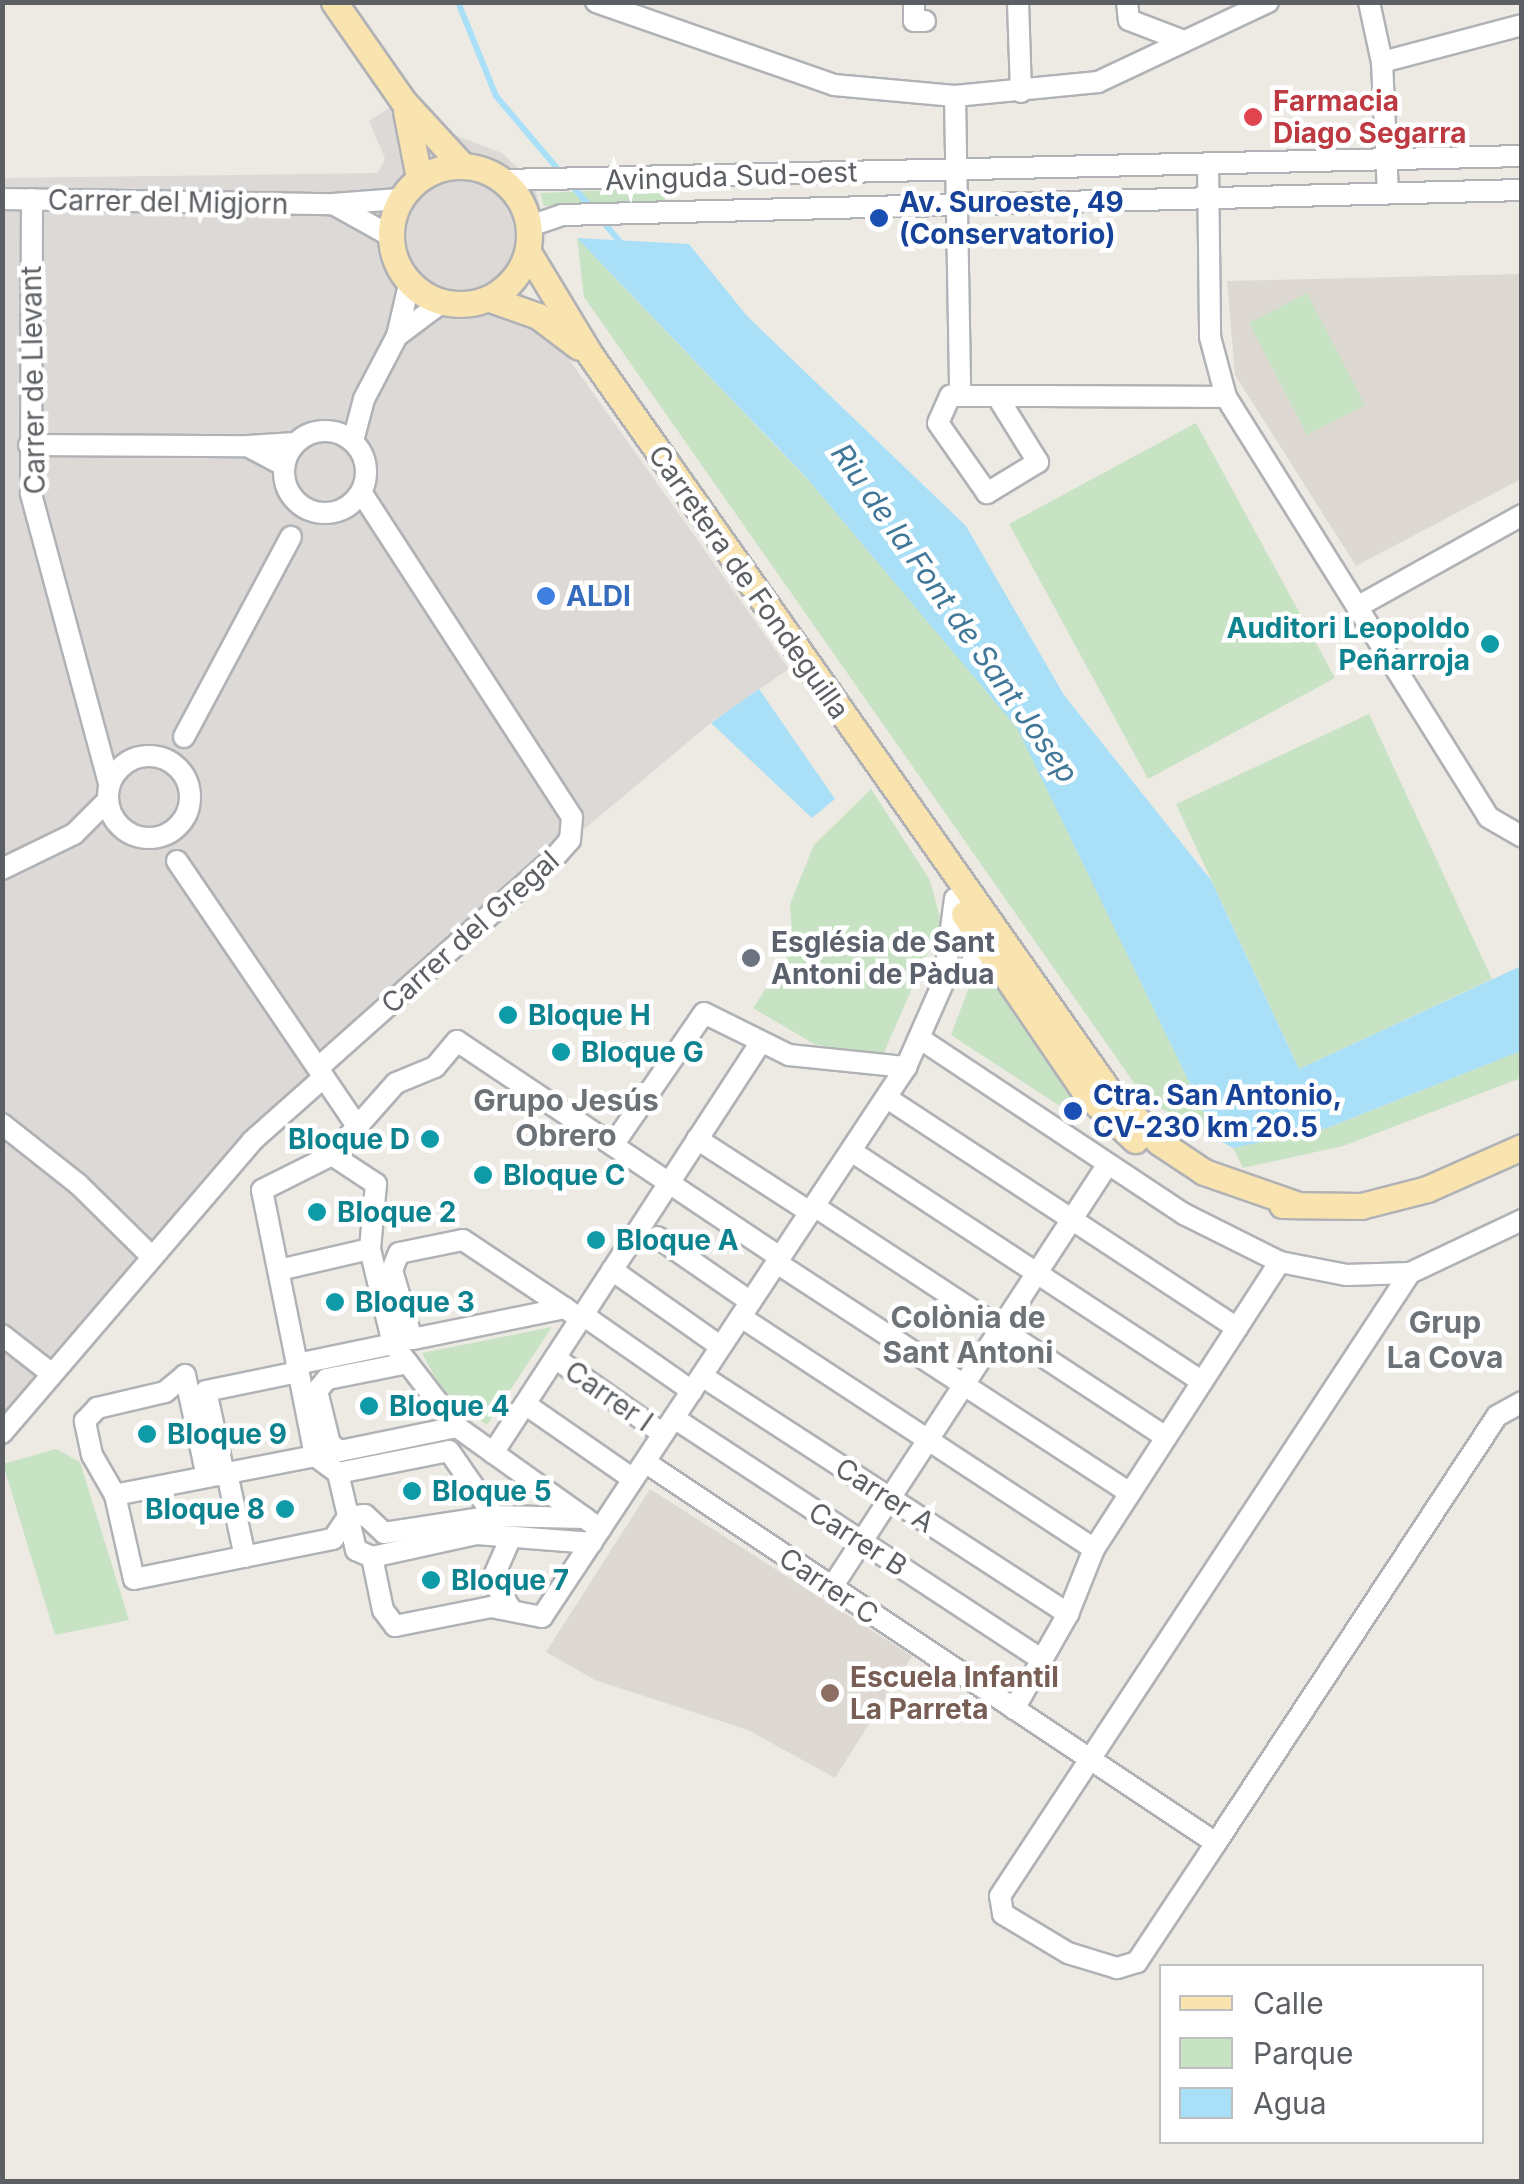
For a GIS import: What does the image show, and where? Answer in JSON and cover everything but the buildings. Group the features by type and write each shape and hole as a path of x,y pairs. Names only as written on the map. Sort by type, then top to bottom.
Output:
{"main road":[{"path":"334,2 403,102 462,165 517,181 530,226 528,252 514,280 490,299 442,303 409,284 394,262 389,235 399,199 419,178 462,165"},
{"path":"403,102 419,178"},
{"name":"Carretera de Fondeguilla","path":"528,252 592,356 1058,1022 1159,1142 1204,1172 1299,1205"},
{"name":"Carretera de Fondeguilla","path":"490,299 538,316 592,356"},
{"name":"Carretera de Fondeguilla","path":"906,809 955,899 982,960 1087,1096 1151,1155 1216,1191 1263,1206 1361,1206 1428,1189 1522,1147"}],"street":[{"path":"596,2 834,85 954,96 1098,82 1268,2"},
{"path":"1018,2 1021,92"},
{"path":"1127,2 1129,20 1184,41"},
{"path":"1369,2 1382,62 1388,193"},
{"path":"1382,62 1522,25"},
{"path":"954,96 960,204 960,396"},
{"name":"Avinguda Sud-oest","path":"517,181 1522,156"},
{"path":"1208,164 1210,337 1226,396 1488,817 1522,837"},
{"name":"Avinguda Sud-oest","path":"530,226 562,215 1522,190"},
{"name":"Carrer del Migjorn","path":"2,199 333,204 399,199"},
{"name":"Carrer de Llevant","path":"32,199 29,444 34,509 108,792"},
{"name":"Carrer del Migjorn","path":"333,204 389,235"},
{"path":"352,441 364,398 397,336 409,284"},
{"path":"397,336 442,303"},
{"path":"997,396 1038,462 987,494 938,424 950,396 997,396 1226,396"},
{"path":"29,444 294,443 331,431 364,398"},
{"path":"124,763 162,757 184,737 291,537 320,513 355,500 365,460 352,441 331,431"},
{"path":"291,537 294,501 283,465 294,443"},
{"path":"248,446 283,465"},
{"name":"Carrer del Gregal","path":"2,1433 149,1254 252,1140 570,840 572,817 558,791 383,528 355,500"},
{"path":"294,501 320,513"},
{"path":"1357,606 1522,516"},
{"path":"94,734 124,763"},
{"path":"178,862 177,828 190,807 183,773 184,737"},
{"path":"162,757 183,773"},
{"path":"74,834 108,792 124,763"},
{"path":"108,792 118,825"},
{"path":"2,869 74,834 118,825 150,838 178,862 356,1124"},
{"path":"150,838 177,828"},
{"path":"372,1557 382,1610 395,1626 490,1607 542,1617 592,1530 639,1471 906,1067 945,972 955,899"},
{"path":"982,960 983,917"},
{"path":"945,972 1003,955 1037,1008 1058,1022"},
{"path":"613,1145 704,1013 789,1055 906,1067"},
{"path":"919,1038 1184,1214 1280,1262 1346,1275 1410,1273 1522,1220"},
{"path":"592,1530 510,1536 477,1534 372,1557 356,1550 338,1473 315,1456 262,1190 332,1155 396,1083 435,1067 457,1041 1130,1493"},
{"path":"493,1453 554,1358 576,1314 612,1270 760,1043"},
{"path":"886,1098 1238,1328"},
{"path":"2,1124 78,1184 149,1254"},
{"path":"697,1139 1166,1437"},
{"path":"850,1152 1202,1382"},
{"path":"332,1155 376,1184 370,1248 392,1344 457,1427 592,1530"},
{"path":"832,1587 1108,1164"},
{"path":"657,1236 746,1309 928,1440 1094,1549"},
{"name":"Carrer A","path":"576,1314 412,1339 392,1270 399,1253 462,1240 576,1314 890,1498 1068,1614"},
{"path":"279,1270 370,1248"},
{"path":"1014,1709 1068,1614 1094,1549 1280,1262"},
{"path":"612,1270 721,1346"},
{"path":"1410,1273 1000,1896 1003,1914 1068,1953 1118,1968 1137,1962 1497,1416 1522,1402"},
{"path":"2,1335 52,1374"},
{"path":"220,1475 206,1391 392,1344"},
{"name":"Carrer I","path":"554,1358 668,1426"},
{"path":"408,1363 327,1380 317,1392 330,1444 340,1451 457,1427"},
{"path":"245,1557 185,1375 165,1392 97,1408 85,1422 92,1456 115,1495 134,1579 245,1557 333,1539 348,1517 365,1515 384,1533 494,1516 592,1530"},
{"name":"Carrer C","path":"525,1404 832,1587 1216,1843"},
{"name":"Carrer B","path":"668,1426 862,1542 1042,1660"},
{"path":"338,1473 449,1451 494,1516"},
{"path":"115,1495 315,1456"},
{"path":"510,1536 492,1580 512,1611"}],"shaded area":[{"path":"411,94 441,130 502,153 534,183 547,233 540,261 520,290 789,669 713,721 558,851 335,1053 90,1327 3,1450 3,178 378,173 385,158 369,121"},
{"path":"1521,274 1521,479 1356,566 1235,375 1227,281"},
{"path":"650,1489 912,1656 835,1778 748,1730 595,1680 546,1652"}],"green space":[{"path":"664,188 665,203 544,206 540,193"},
{"path":"577,238 812,484 1018,728 1217,1139 1146,1100 584,297"},
{"path":"1307,293 1365,405 1307,435 1249,323"},
{"path":"1196,423 1335,678 1148,779 1009,524"},
{"path":"1369,714 1492,979 1299,1069 1176,804"},
{"path":"871,789 930,880 941,922 882,1057 814,1044 753,1008 793,947 790,904 814,845"},
{"path":"992,983 1087,1095 1066,1110 951,1035 969,987"},
{"path":"1521,1051 1521,1078 1343,1146 1243,1168 1233,1148 1327,1128"},
{"path":"552,1327 487,1425 446,1398 422,1353"},
{"path":"56,1449 80,1462 129,1620 55,1635 3,1464"}],"water":[{"path":"577,238 689,244 747,316 966,526 1064,695 1211,880 1299,1069 1521,966 1521,1051 1327,1128 1233,1148 1217,1139 1017,728 805,476"},
{"path":"759,689 835,799 812,818 711,723"}],"waterway":[{"name":"Riu de la Font de Sant Josep","path":"458,2 496,96 562,174"},
{"name":"Riu de la Font de Sant Josep","path":"571,184 592,209"},
{"name":"Riu de la Font de Sant Josep","path":"600,218 624,247"}],"place":[{"name":"Farmacia Diago Segarra","path":"1253,117"},
{"name":"Av. Suroeste, 49 (Conservatorio)","path":"879,218"},
{"name":"ALDI","path":"546,596"},
{"name":"Auditori Leopoldo Peñarroja","path":"1490,644"},
{"name":"Església de Sant Antoni de Pàdua","path":"751,958"},
{"name":"Bloque H","path":"508,1015"},
{"name":"Bloque G","path":"561,1052"},
{"name":"Ctra. San Antonio, CV-230 km 20.5","path":"1073,1111"},
{"name":"Bloque D","path":"430,1139"},
{"name":"Bloque C","path":"483,1175"},
{"name":"Bloque 2","path":"317,1212"},
{"name":"Bloque A","path":"596,1240"},
{"name":"Bloque 3","path":"335,1302"},
{"name":"Bloque 4","path":"369,1406"},
{"name":"Bloque 9","path":"147,1434"},
{"name":"Bloque 5","path":"412,1491"},
{"name":"Bloque 8","path":"285,1509"},
{"name":"Bloque 7","path":"431,1580"},
{"name":"Escuela Infantil La Parreta","path":"830,1693"}],"district":[{"name":"Grupo Jesús Obrero","path":"566,1117"},
{"name":"Colònia de Sant Antoni","path":"968,1334"},
{"name":"Grup La Cova","path":"1445,1339"}]}
